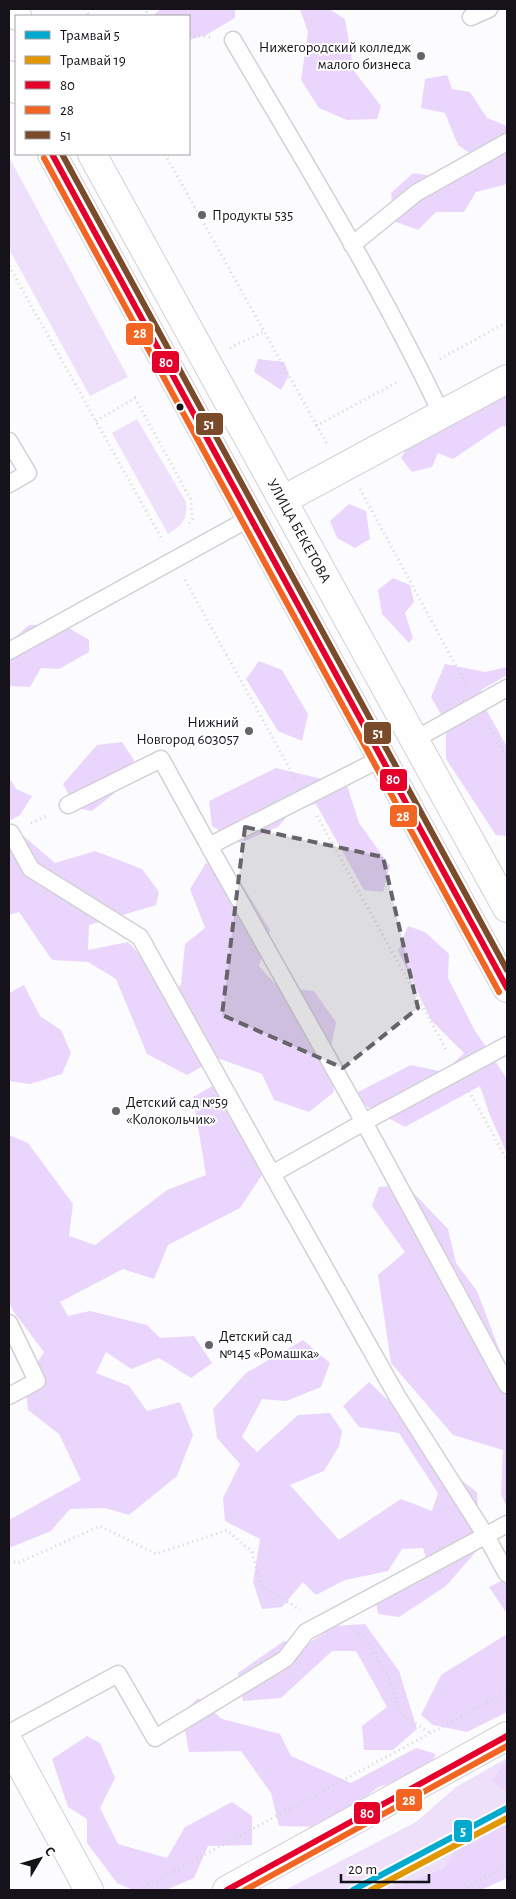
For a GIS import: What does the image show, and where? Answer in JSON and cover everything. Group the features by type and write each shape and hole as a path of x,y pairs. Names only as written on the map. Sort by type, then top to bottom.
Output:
{"main road":[{"path":"9,75 15,87"},
{"path":"53,155 507,988"},
{"name":"УЛИЦА БЕКЕТОВА","path":"93,155 507,908"},
{"path":"283,500 507,379"},
{"path":"227,1890 507,1736"},
{"path":"10,1747 89,1890"}],"lane":[{"path":"472,18 489,9"},
{"path":"233,40 352,245 421,370 441,413"},
{"path":"352,245 416,193 507,142"},
{"path":"9,441 28,473 9,484"},
{"path":"9,651 250,518"},
{"path":"414,740 507,688"},
{"path":"209,846 382,758"},
{"path":"68,805 161,759 364,1122 507,1385"},
{"path":"11,834 31,869 140,937 397,1396 486,1536 507,1574"},
{"path":"272,1174 507,1045"},
{"path":"9,1323 37,1381 9,1396"},
{"path":"10,1747 118,1674 155,1738 284,1659 306,1632 507,1524"}],"path":[{"path":"166,155 331,449"},
{"path":"9,266 164,544 171,540"},
{"path":"96,421 137,397 190,500 192,519 184,532"},
{"path":"357,484 507,759"},
{"path":"183,577 507,1160"},
{"path":"11,834 68,805"},
{"path":"9,1561 18,1563 100,1526 156,1554 227,1530 252,1552 261,1585 303,1612 331,1619 364,1637 390,1679 401,1714 430,1733"},
{"path":"139,1890 507,1692"},
{"path":"463,1890 507,1865"}],"highlighted area":[{"path":"245,827 383,857 418,1008 343,1068 222,1015"}],"shaded area":[{"path":"161,9 235,9 235,18 206,35 190,40 190,15 154,15"},
{"path":"300,9 329,9 345,19 354,71 381,106 377,119 347,120 319,108 301,80 308,32"},
{"path":"447,75 452,89 470,92 487,118 507,126 507,184 476,192 464,212 436,212 418,230 394,221 391,193 413,173 455,180 474,156 458,145 445,113 421,108 425,79"},
{"path":"9,157 128,377 90,396 9,249"},
{"path":"258,359 284,362 289,375 281,390 254,372"},
{"path":"507,372 507,427 502,426 453,459 438,453 432,467 412,472 401,458 415,434"},
{"path":"137,419 186,502 185,518 177,528 168,534 112,433"},
{"path":"349,504 366,511 370,539 355,548 337,538 330,521"},
{"path":"393,578 410,585 414,602 405,613 413,638 409,643 382,614 378,590"},
{"path":"29,625 64,625 89,640 89,652 59,669 41,668 30,687 9,686 9,643"},
{"path":"259,661 282,670 308,714 302,741 278,731 246,679"},
{"path":"445,664 485,672 507,667 507,675 481,690 487,711 507,747 507,836 496,835 446,759 446,723 431,697"},
{"path":"122,742 134,760 121,788 92,811 76,808 63,784 97,745"},
{"path":"276,768 347,785 359,823 390,866 383,892 364,890 316,804 295,807 278,827 240,843 212,826 209,801"},
{"path":"9,777 16,789 32,796 20,815 9,821"},
{"path":"20,833 55,863 95,851 142,869 159,892 156,905 89,925 88,950 128,942 148,963 161,991 181,985 185,944 205,928 190,889 206,863 232,868 270,930 259,966 278,987 314,991 336,1022 330,1052 334,1092 309,1112 274,1100 262,1074 217,1058 187,1075 147,1054 116,979 88,962 52,960 19,912 9,915 9,838"},
{"path":"408,926 425,932 449,954 448,978 474,1029 507,1079 507,1154 489,1113 480,1086 405,1127 366,1106 358,1092 411,1065 444,1072 464,1053 431,1020 398,951"},
{"path":"24,985 40,1016 61,1030 71,1053 62,1074 30,1084 9,1081 9,993"},
{"path":"216,1084 247,1110 266,1169 240,1208 168,1245 154,1279 123,1269 60,1302 68,1316 90,1311 147,1325 160,1338 194,1336 212,1363 191,1378 159,1358 131,1369 106,1352 96,1373 129,1386 147,1411 180,1402 193,1435 177,1476 129,1515 105,1508 70,1509 51,1531 9,1548 9,1520 81,1480 59,1434 28,1410 25,1382 44,1352 13,1311 9,1302 9,1135 28,1143 73,1204 69,1236 95,1245 167,1190 206,1175 193,1097"},
{"path":"406,1185 448,1229 456,1263 477,1291 507,1370 507,1508 501,1494 503,1450 453,1435 391,1363 378,1275 405,1252 372,1206 379,1187"},
{"path":"303,1340 330,1363 321,1387 286,1401 262,1399 242,1437 257,1452 298,1415 330,1413 342,1431 339,1446 324,1471 290,1485 339,1540 401,1499 432,1511 438,1493 399,1433 359,1427 343,1406 369,1382 395,1407 449,1471 477,1492 480,1547 446,1586 399,1617 378,1614 374,1592 426,1558 423,1548 402,1549 388,1571 345,1580 316,1595 303,1582 282,1607 262,1609 253,1582 260,1539 225,1521 223,1498 240,1464 217,1438 213,1409 246,1373"},
{"path":"501,1581 507,1582 507,1614 489,1587"},
{"path":"365,1624 399,1671 417,1729 393,1750 364,1750 362,1726 387,1707 356,1651 332,1651 281,1698 243,1701 238,1673 284,1641 301,1648 335,1626"},
{"path":"507,1634 507,1712 467,1732 433,1725 421,1715 441,1675"},
{"path":"198,1698 222,1719 280,1734 291,1756 351,1783 416,1748 436,1754 428,1771 379,1787 323,1827 279,1826 271,1793 241,1751 189,1752 182,1714"},
{"path":"87,1736 100,1743 115,1778 100,1808 118,1844 167,1858 185,1827 232,1802 252,1816 252,1845 208,1846 194,1878 166,1890 133,1890 117,1883 87,1843 87,1819 68,1807 52,1759"},
{"path":"507,1758 507,1856 446,1890 285,1890 416,1822 456,1787"},
{"path":"507,1759 507,1792 492,1781"},
{"path":"507,1808 507,1878 481,1890 387,1890 443,1869 475,1821 496,1827"}],"tram line":[{"name":"5","path":"353,1890 507,1808"},
{"name":"19","path":"371,1890 507,1818"}],"transit line":[{"name":"80","path":"53,155 507,988"},
{"name":"51","path":"63,155 507,970"},
{"name":"28","path":"44,158 499,992"},
{"name":"80","path":"227,1890 507,1736"},
{"name":"28","path":"245,1890 507,1746"}],"place":[{"name":"Нижегородский колледж малого бизнеса","path":"421,56"},
{"name":"Продукты 535","path":"202,215"},
{"name":"Нижний Новгород 603057","path":"249,731"},
{"name":"Детский сад №59 «Колокольчик»","path":"116,1111"},
{"name":"Детский сад №145 «Ромашка»","path":"209,1345"}]}
